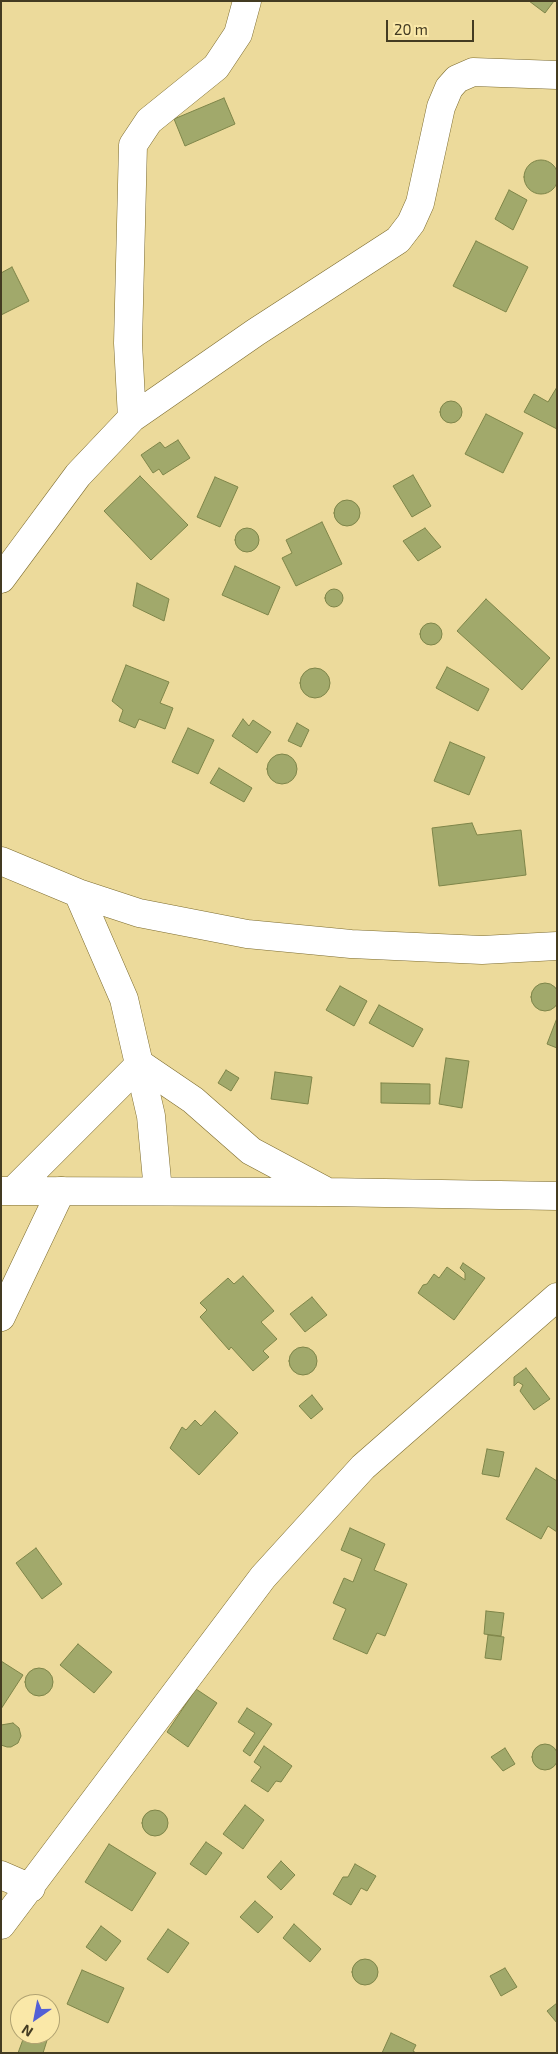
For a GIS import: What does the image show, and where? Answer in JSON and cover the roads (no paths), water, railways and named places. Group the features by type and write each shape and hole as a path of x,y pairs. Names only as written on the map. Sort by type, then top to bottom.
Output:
{"street":[{"path":"132,418 128,343 133,145 150,121 216,67 238,34 246,1"},
{"path":"1,579 78,475 132,418 256,332 398,240 411,223 420,203 441,108 449,88 458,79 473,72 557,75"},
{"path":"1,860 78,893 139,913 247,934 350,944 482,950 557,946"},
{"path":"78,893 124,999 151,1116 158,1191"},
{"path":"7,1191 140,1064"},
{"path":"140,1064 193,1100 251,1151 327,1192"},
{"path":"7,1191 327,1192 557,1196"},
{"path":"1,1316 60,1191"},
{"path":"1,1925 31,1888 263,1577 363,1466 557,1297"},
{"path":"1,1875 31,1888"}]}
